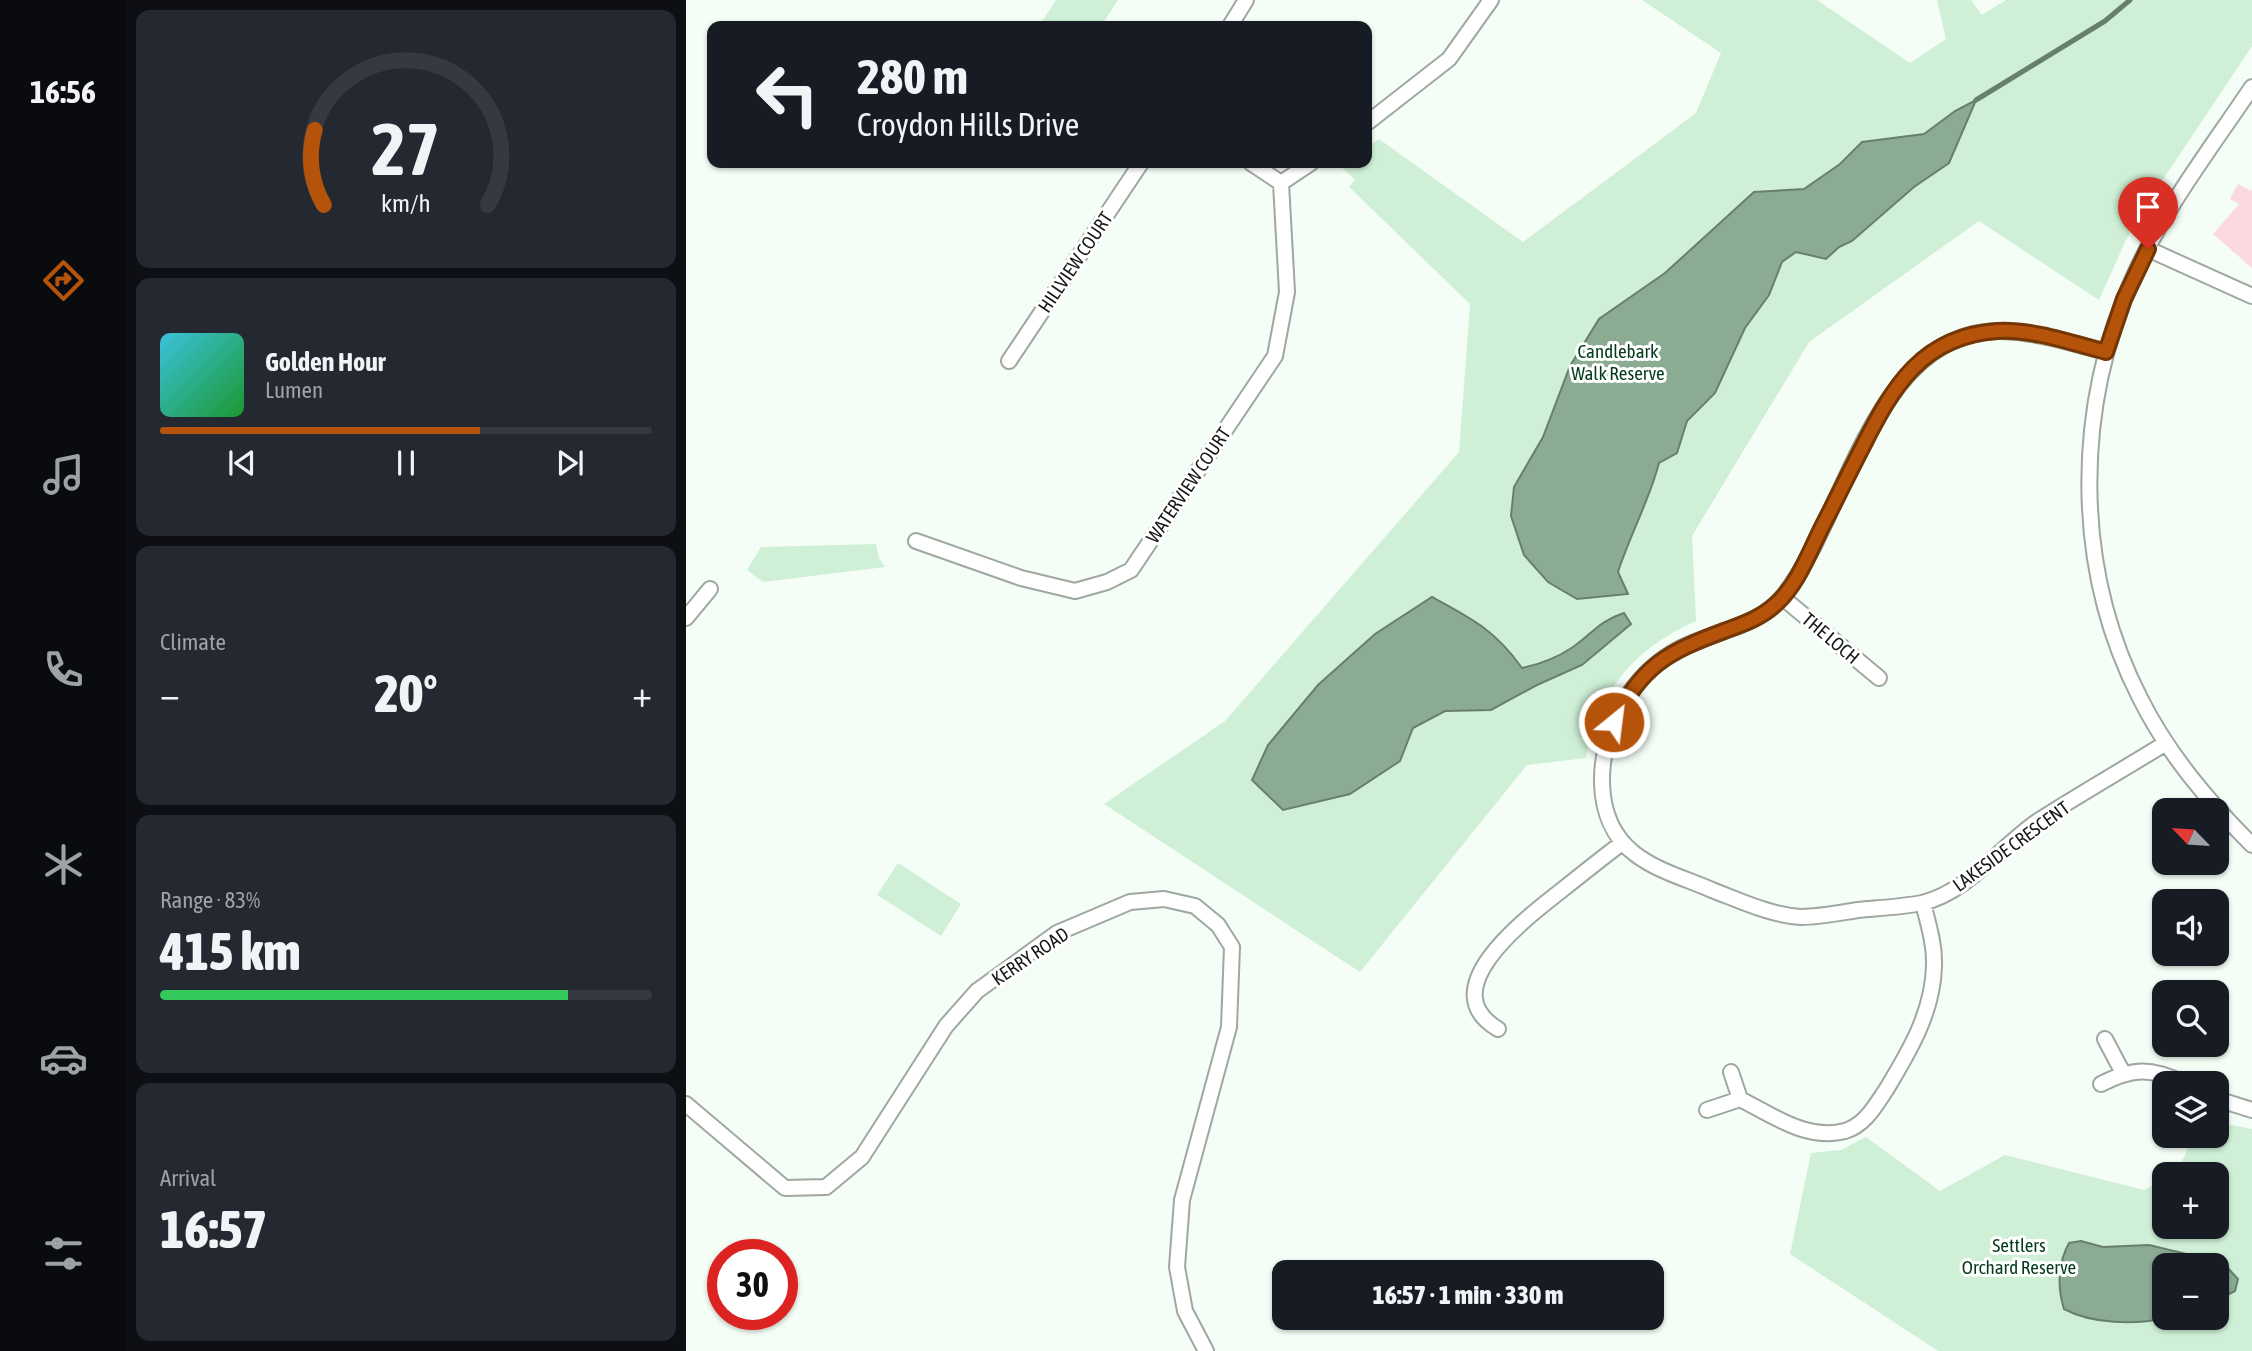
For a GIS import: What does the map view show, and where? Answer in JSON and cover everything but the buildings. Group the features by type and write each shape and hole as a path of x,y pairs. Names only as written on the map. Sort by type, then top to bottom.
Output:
{"street":[{"path":"1233,21 1247,0"},
{"path":"1372,118 1449,59 1492,0"},
{"path":"2252,87 2168,213 2124,299 2106,352 2096,399 2090,454 2090,507 2094,548 2116,642 2140,698 2166,743 2202,792 2252,845"},
{"name":"HILLVIEW COURT","path":"1009,361 1138,168"},
{"path":"1258,168 1281,183 1304,168"},
{"name":"WATERVIEW COURT","path":"916,541 1021,578 1076,591 1107,582 1130,570 1275,356 1287,292 1281,183"},
{"path":"2148,249 2252,296"},
{"name":"LAKESIDE CRESCENT","path":"2106,352 2052,338 1999,331 1966,337 1942,348 1923,360 1902,379 1885,402 1806,559 1783,598 1758,618 1665,657 1652,667 1631,691 1611,731 1602,780 1604,807 1622,843 1652,865 1758,908 1804,917 1923,903 1951,891 2035,823 2166,743"},
{"path":"686,618 710,589"},
{"name":"THE LOCH","path":"1783,598 1879,678"},
{"path":"1498,1029 1485,1020 1475,1002 1476,987 1491,954 1499,943 1532,914 1622,843"},
{"name":"KERRY ROAD","path":"686,1104 785,1188 827,1187 862,1157 946,1026 977,991 1057,933 1129,902 1164,899 1195,906 1217,925 1231,947 1229,1027 1181,1200 1177,1267 1185,1311 1206,1351"},
{"path":"1707,1110 1740,1099 1805,1131 1823,1133 1844,1131 1856,1126 1870,1114 1908,1054 1927,1008 1935,965 1923,903"},
{"path":"2105,1040 2123,1073"},
{"path":"1731,1072 1740,1099"},
{"path":"2101,1084 2123,1073 2152,1073"},
{"path":"2229,1103 2252,1110"}],"green space":[{"path":"1056,0 1118,0 1104,21 1042,21"},
{"name":"Candlebark Walk Reserve","path":"1642,0 1817,0 1910,63 1946,39 1937,0 1971,0 1982,15 2006,0 2252,0 2252,46 2148,202 2126,240 2099,300 1979,221 1809,342 1692,536 1696,621 1654,645 1622,674 1600,712 1586,758 1527,765 1360,972 1104,804 1225,721 1459,452 1470,304 1349,187 1355,180 1342,168 1372,168 1372,144 1379,139 1523,242 1696,113 1721,53"},
{"path":"876,544 879,558 885,567 763,582 747,570 761,547"},
{"path":"898,863 961,904 941,936 877,895"},
{"name":"Settlers Orchard Reserve","path":"2229,1124 2252,1129 2252,1351 1938,1351 1790,1254 1811,1153 1841,1150 1866,1137 1940,1191 2005,1155 2144,1190 2152,1186 2152,1239 2229,1239 2229,1162 2182,1162 2188,1148 2229,1148"}],"shaded area":[{"path":"1976,100 1949,163 1914,187 1852,241 1839,247 1826,259 1796,252 1782,262 1769,295 1745,328 1715,393 1687,421 1677,453 1659,463 1618,572 1628,594 1577,599 1548,582 1524,555 1511,516 1514,487 1543,437 1570,366 1599,319 1665,273 1754,192 1804,189 1840,164 1862,142 1924,134 1955,111"},
{"path":"1432,597 1482,626 1522,668 1561,654 1615,616 1624,613 1631,624 1582,665 1491,710 1445,711 1413,728 1400,761 1350,794 1283,810 1252,780 1268,745 1318,685 1375,634"},
{"path":"2081,1241 2103,1247 2149,1245 2182,1253 2152,1253 2152,1320 2114,1322 2087,1318 2064,1309 2060,1275 2069,1243"},
{"path":"2229,1269 2238,1279 2235,1291 2229,1294"}],"waterway":[{"path":"1976,100 2105,21 2130,0"}],"route":[{"path":"1614,722 1631,691 1652,667 1665,657 1758,618 1783,598 1806,559 1885,402 1912,369 1935,352 1966,337 1999,331 2052,338 2106,352 2124,299 2148,249"}]}
